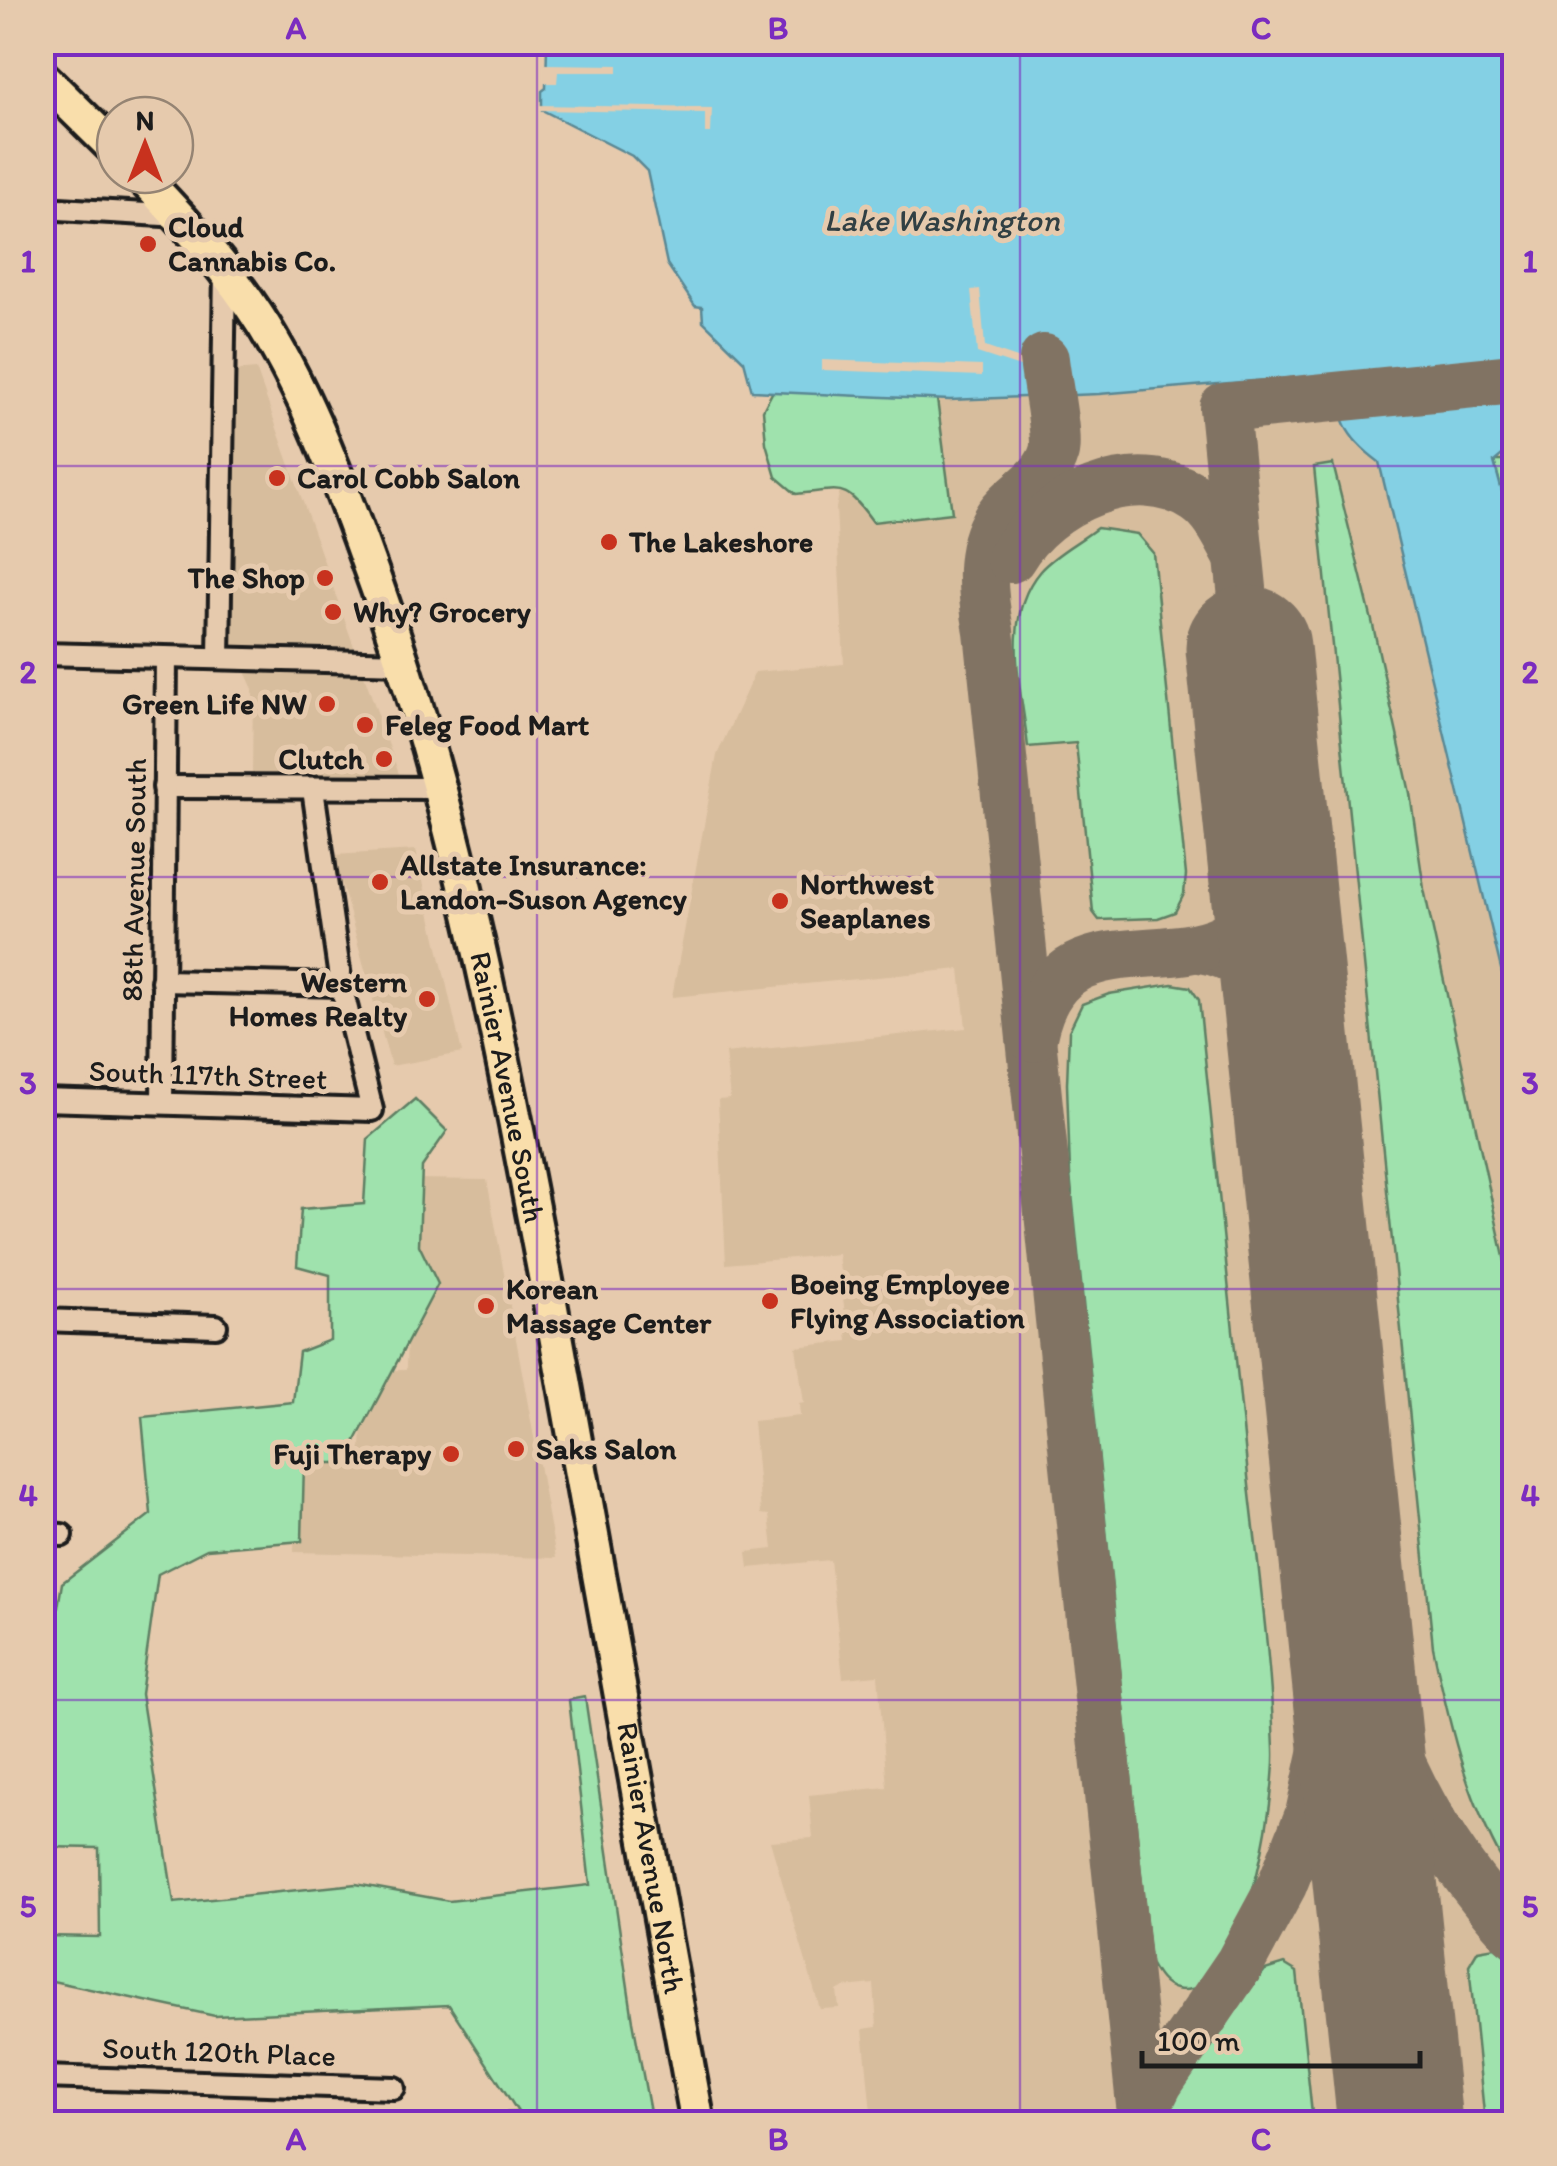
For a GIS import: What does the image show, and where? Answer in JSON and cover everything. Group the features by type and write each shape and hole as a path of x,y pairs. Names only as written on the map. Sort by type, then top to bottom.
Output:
{"main road":[{"path":"42,77 95,130"},
{"name":"Rainier Avenue South","path":"160,195 225,269 265,328 312,419 405,663 441,788 485,969 604,1595"},
{"name":"Rainier Avenue North","path":"604,1595 698,2124"}],"street":[{"path":"42,208 180,216"},
{"path":"219,658 225,269"},
{"path":"42,654 405,663"},
{"name":"88th Avenue South","path":"162,1104 166,658"},
{"path":"164,787 441,788"},
{"path":"162,981 342,985 313,789"},
{"name":"South 117th Street","path":"42,1100 372,1110 342,985"},
{"path":"42,1320 216,1326"},
{"name":"South 120th Place","path":"42,2077 394,2088"}],"shaded area":[{"path":"256,369 400,777 382,782 252,776 253,689 229,637 234,371"},
{"path":"1335,374 1358,446 1379,461 1514,1023 1514,2123 872,2123 863,2029 877,2027 874,1984 844,1987 837,1991 839,2008 820,2009 770,1841 813,1838 809,1795 887,1787 878,1675 843,1678 830,1560 749,1568 747,1552 773,1549 769,1515 761,1514 753,1421 800,1416 799,1404 804,1403 796,1347 848,1341 838,1254 726,1264 718,1100 730,1099 725,1053 966,1028 960,969 672,997 717,755 755,672 844,664 836,508 840,490 952,512 937,399 1099,394"},
{"path":"416,850 462,1053 391,1066 334,855"},
{"path":"411,1179 487,1180 556,1558 294,1552 297,1447 361,1448 365,1371 406,1370"}],"green space":[{"path":"773,391 937,399 952,513 873,522 855,500 841,491 796,494 776,477 766,443 763,410"},
{"path":"1494,461 1514,461 1514,536"},
{"path":"1333,464 1410,793 1424,889 1514,1303 1514,1881 1484,1824 1463,1768 1433,1647 1314,467"},
{"path":"1097,528 1137,534 1153,553 1186,875 1184,894 1175,912 1158,918 1099,920 1093,912 1076,743 1028,747 1017,656 1020,610 1040,571"},
{"path":"1172,984 1190,987 1199,1000 1267,1647 1274,1749 1262,1850 1238,1933 1221,1965 1200,1985 1176,1989 1157,1975 1150,1963 1070,1174 1067,1084 1069,1031 1082,1004 1109,994"},
{"path":"415,1099 447,1131 422,1167 419,1245 438,1284 344,1463 304,1463 302,1541 207,1549 158,1574 141,1694 174,1903 356,1884 449,1901 590,1885 569,1700 585,1697 652,2123 334,2123 518,2112 449,2005 215,2016 43,1979 43,1936 100,1937 99,1848 43,1847 43,1698 62,1583 151,1514 142,1417 293,1402 299,1352 330,1340 330,1275 297,1266 301,1209 364,1204 368,1139"},
{"path":"1495,1947 1514,1963 1514,2123 1485,2123 1469,1965 1478,1950"},
{"path":"1284,1964 1297,1972 1313,2123 1165,2123 1165,2104 1177,2084 1265,1970"}],"water":[{"name":"Lake Washington","path":"547,43 1514,43 1514,445 1494,462 1514,536 1514,1023 1379,462 1357,443 1345,424 1335,374 1099,394 950,400 752,391 744,361 703,321 702,307 695,306 667,264 647,171 632,156 542,110"}],"pier":[{"path":"543,64 618,65 618,72 558,72 557,83 543,83"},
{"path":"537,105 712,108 711,133 705,133 705,113 537,110"},
{"path":"980,289 985,347 1029,362 1031,383 1024,383 1023,368 977,353 971,290"},
{"path":"822,360 982,366 982,376 822,370"},
{"path":"1514,361 1514,403 1335,421 1331,379"}],"taxiway":[{"path":"1044,359 1054,452 1041,475 998,518 986,548 983,581 1143,2124"},
{"path":"1248,648 1224,408 1514,379"},
{"path":"1011,558 1026,537 1068,503 1093,491 1146,482 1173,487 1204,504 1237,554"},
{"path":"1032,1037 1049,992 1075,968 1108,957 1183,950 1218,941 1249,920 1272,880"},
{"path":"1200,948 1239,962 1284,1010"},
{"path":"1143,2124 1146,2107 1158,2083 1240,1963 1282,1885 1310,1814 1335,1699 1344,1581"},
{"path":"1353,1620 1378,1706 1412,1787 1458,1863 1514,1932"}],"runway":[{"path":"1248,648 1400,2124"}],"place":[{"name":"Cloud Cannabis Co.","path":"148,244"},
{"name":"Carol Cobb Salon","path":"277,478"},
{"name":"The Lakeshore","path":"609,542"},
{"name":"The Shop","path":"325,578"},
{"name":"Why? Grocery","path":"333,612"},
{"name":"Green Life NW","path":"327,704"},
{"name":"Feleg Food Mart","path":"365,725"},
{"name":"Clutch","path":"384,759"},
{"name":"Allstate Insurance: Landon-Suson Agency","path":"380,882"},
{"name":"Northwest Seaplanes","path":"780,901"},
{"name":"Western Homes Realty","path":"427,999"},
{"name":"Boeing Employee Flying Association","path":"770,1301"},
{"name":"Korean Massage Center","path":"486,1306"},
{"name":"Saks Salon","path":"516,1449"},
{"name":"Fuji Therapy","path":"451,1454"}]}
